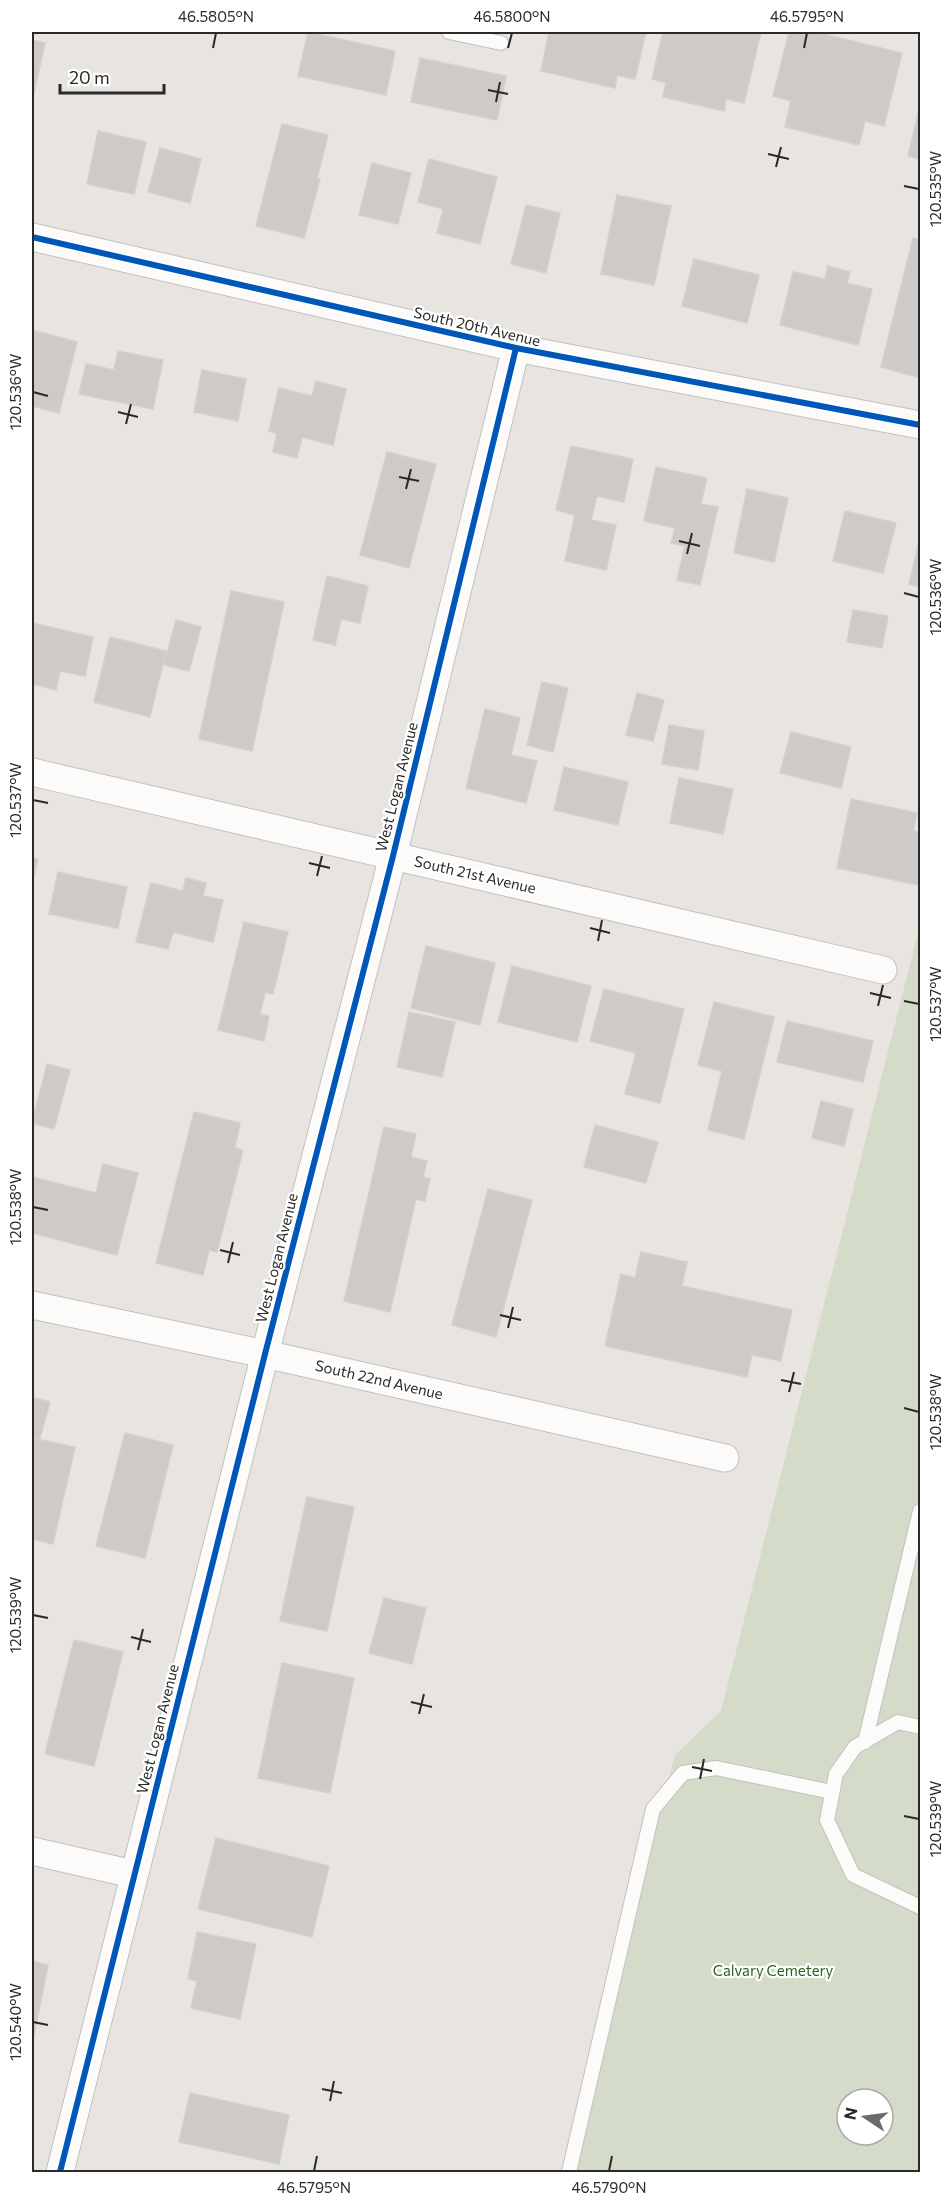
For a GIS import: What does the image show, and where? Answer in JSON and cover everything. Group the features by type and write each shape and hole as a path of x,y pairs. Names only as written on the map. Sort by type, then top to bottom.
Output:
{"street":[{"name":"South 20th Avenue","path":"32,237 516,348 921,425"},
{"name":"West Logan Avenue","path":"60,2172 133,1874 393,856 516,348"},
{"name":"South 21st Avenue","path":"32,772 883,970"},
{"name":"South 22nd Avenue","path":"32,1305 265,1354 725,1458"},
{"path":"32,1851 133,1874"}],"lane":[{"path":"449,32 501,44"},
{"path":"865,1742 921,1511"},
{"path":"921,1727 898,1722 855,1747 836,1774 827,1820 853,1875 921,1907"},
{"path":"569,2172 653,1809 682,1773 716,1768 832,1792"}],"green space":[{"name":"Calvary Cemetery","path":"920,925 920,2172 570,2172 675,1755 721,1711"}],"building":[{"path":"308,32 395,51 386,95 298,76"},
{"path":"549,32 646,32 635,79 617,75 615,88 541,71"},
{"path":"663,32 761,32 744,103 726,99 724,111 663,97 666,83 652,79"},
{"path":"789,32 815,32 902,53 884,126 865,121 859,145 785,127 791,101 773,96"},
{"path":"32,40 45,43 32,102"},
{"path":"420,58 506,76 497,120 411,102"},
{"path":"920,105 920,159 908,156"},
{"path":"282,124 328,135 317,179 320,179 304,238 256,226"},
{"path":"98,131 146,142 134,194 87,184"},
{"path":"160,148 201,159 190,203 148,192"},
{"path":"429,159 497,177 480,244 437,233 443,209 418,202"},
{"path":"372,163 411,173 398,224 359,215"},
{"path":"617,195 671,206 654,285 601,274"},
{"path":"526,205 560,213 546,273 511,264"},
{"path":"913,238 920,240 920,378 881,367"},
{"path":"694,259 759,275 747,323 682,306"},
{"path":"828,266 850,272 847,283 872,289 858,345 780,325 793,272 825,279"},
{"path":"32,330 77,342 59,413 32,406"},
{"path":"118,351 163,360 153,409 79,394 86,364 114,370"},
{"path":"202,370 246,379 238,421 194,412"},
{"path":"316,381 346,389 333,445 302,437 297,458 273,452 277,434 269,431 279,388 312,396"},
{"path":"571,446 633,459 624,502 597,496 591,520 616,525 606,570 565,561 575,515 556,510"},
{"path":"387,452 436,464 409,568 360,555"},
{"path":"656,467 707,478 701,504 718,507 700,585 677,580 685,546 671,543 675,528 644,521"},
{"path":"747,489 788,498 774,562 734,553"},
{"path":"845,511 896,523 883,573 833,561"},
{"path":"920,537 920,587 909,584"},
{"path":"327,576 368,586 360,623 341,619 335,645 313,640"},
{"path":"231,591 284,602 252,751 199,739"},
{"path":"853,610 888,616 882,648 847,642"},
{"path":"176,620 201,627 189,671 164,665"},
{"path":"32,623 93,637 85,676 60,671 56,690 32,684"},
{"path":"110,637 166,651 150,717 94,702"},
{"path":"542,682 568,688 553,752 527,745"},
{"path":"637,693 664,700 653,741 626,735"},
{"path":"485,709 520,718 511,755 537,761 526,803 466,788"},
{"path":"669,725 704,731 698,770 662,764"},
{"path":"791,732 851,747 841,788 780,773"},
{"path":"564,767 628,782 618,825 554,810"},
{"path":"679,778 733,789 723,834 670,823"},
{"path":"851,799 917,813 913,831 920,833 919,885 837,868"},
{"path":"32,858 38,859 32,885"},
{"path":"58,872 127,887 118,928 49,914"},
{"path":"186,878 206,883 203,896 223,900 213,942 173,932 168,949 136,942 151,883 183,891"},
{"path":"244,922 288,932 273,994 265,992 260,1014 269,1016 264,1041 218,1030"},
{"path":"426,946 495,963 480,1025 411,1008"},
{"path":"512,966 591,986 577,1042 498,1022"},
{"path":"604,989 684,1009 660,1103 625,1094 636,1053 590,1041"},
{"path":"714,1002 774,1017 744,1139 708,1130 722,1071 698,1065"},
{"path":"409,1012 455,1022 442,1077 397,1067"},
{"path":"787,1021 873,1041 863,1082 777,1062"},
{"path":"47,1064 70,1070 54,1129 32,1123"},
{"path":"821,1101 853,1109 844,1146 812,1138"},
{"path":"194,1112 240,1123 235,1148 243,1150 217,1252 209,1250 203,1275 156,1263"},
{"path":"595,1125 658,1142 646,1183 584,1167"},
{"path":"384,1127 416,1134 411,1157 427,1161 423,1177 430,1179 425,1201 416,1199 390,1312 344,1301"},
{"path":"103,1164 138,1173 117,1255 32,1233 32,1177 96,1193"},
{"path":"488,1189 532,1200 496,1337 452,1325"},
{"path":"641,1252 687,1262 682,1286 792,1310 781,1361 752,1355 747,1377 605,1346 621,1274 635,1278"},
{"path":"32,1397 50,1402 40,1438 32,1436"},
{"path":"125,1433 173,1445 145,1558 96,1546"},
{"path":"32,1438 75,1447 53,1544 32,1539"},
{"path":"307,1497 354,1507 327,1631 280,1621"},
{"path":"384,1598 426,1608 412,1664 369,1653"},
{"path":"74,1640 123,1652 94,1766 45,1754"},
{"path":"282,1663 354,1678 330,1793 258,1778"},
{"path":"216,1838 329,1866 312,1937 198,1909"},
{"path":"197,1932 256,1944 240,2019 191,2008 197,1981 188,1979"},
{"path":"32,1961 48,1965 32,2046"},
{"path":"190,2093 289,2115 279,2164 179,2142"}],"cycle path":[{"path":"32,237 516,348 920,425"},
{"path":"60,2172 265,1354 393,856 516,348"}]}
